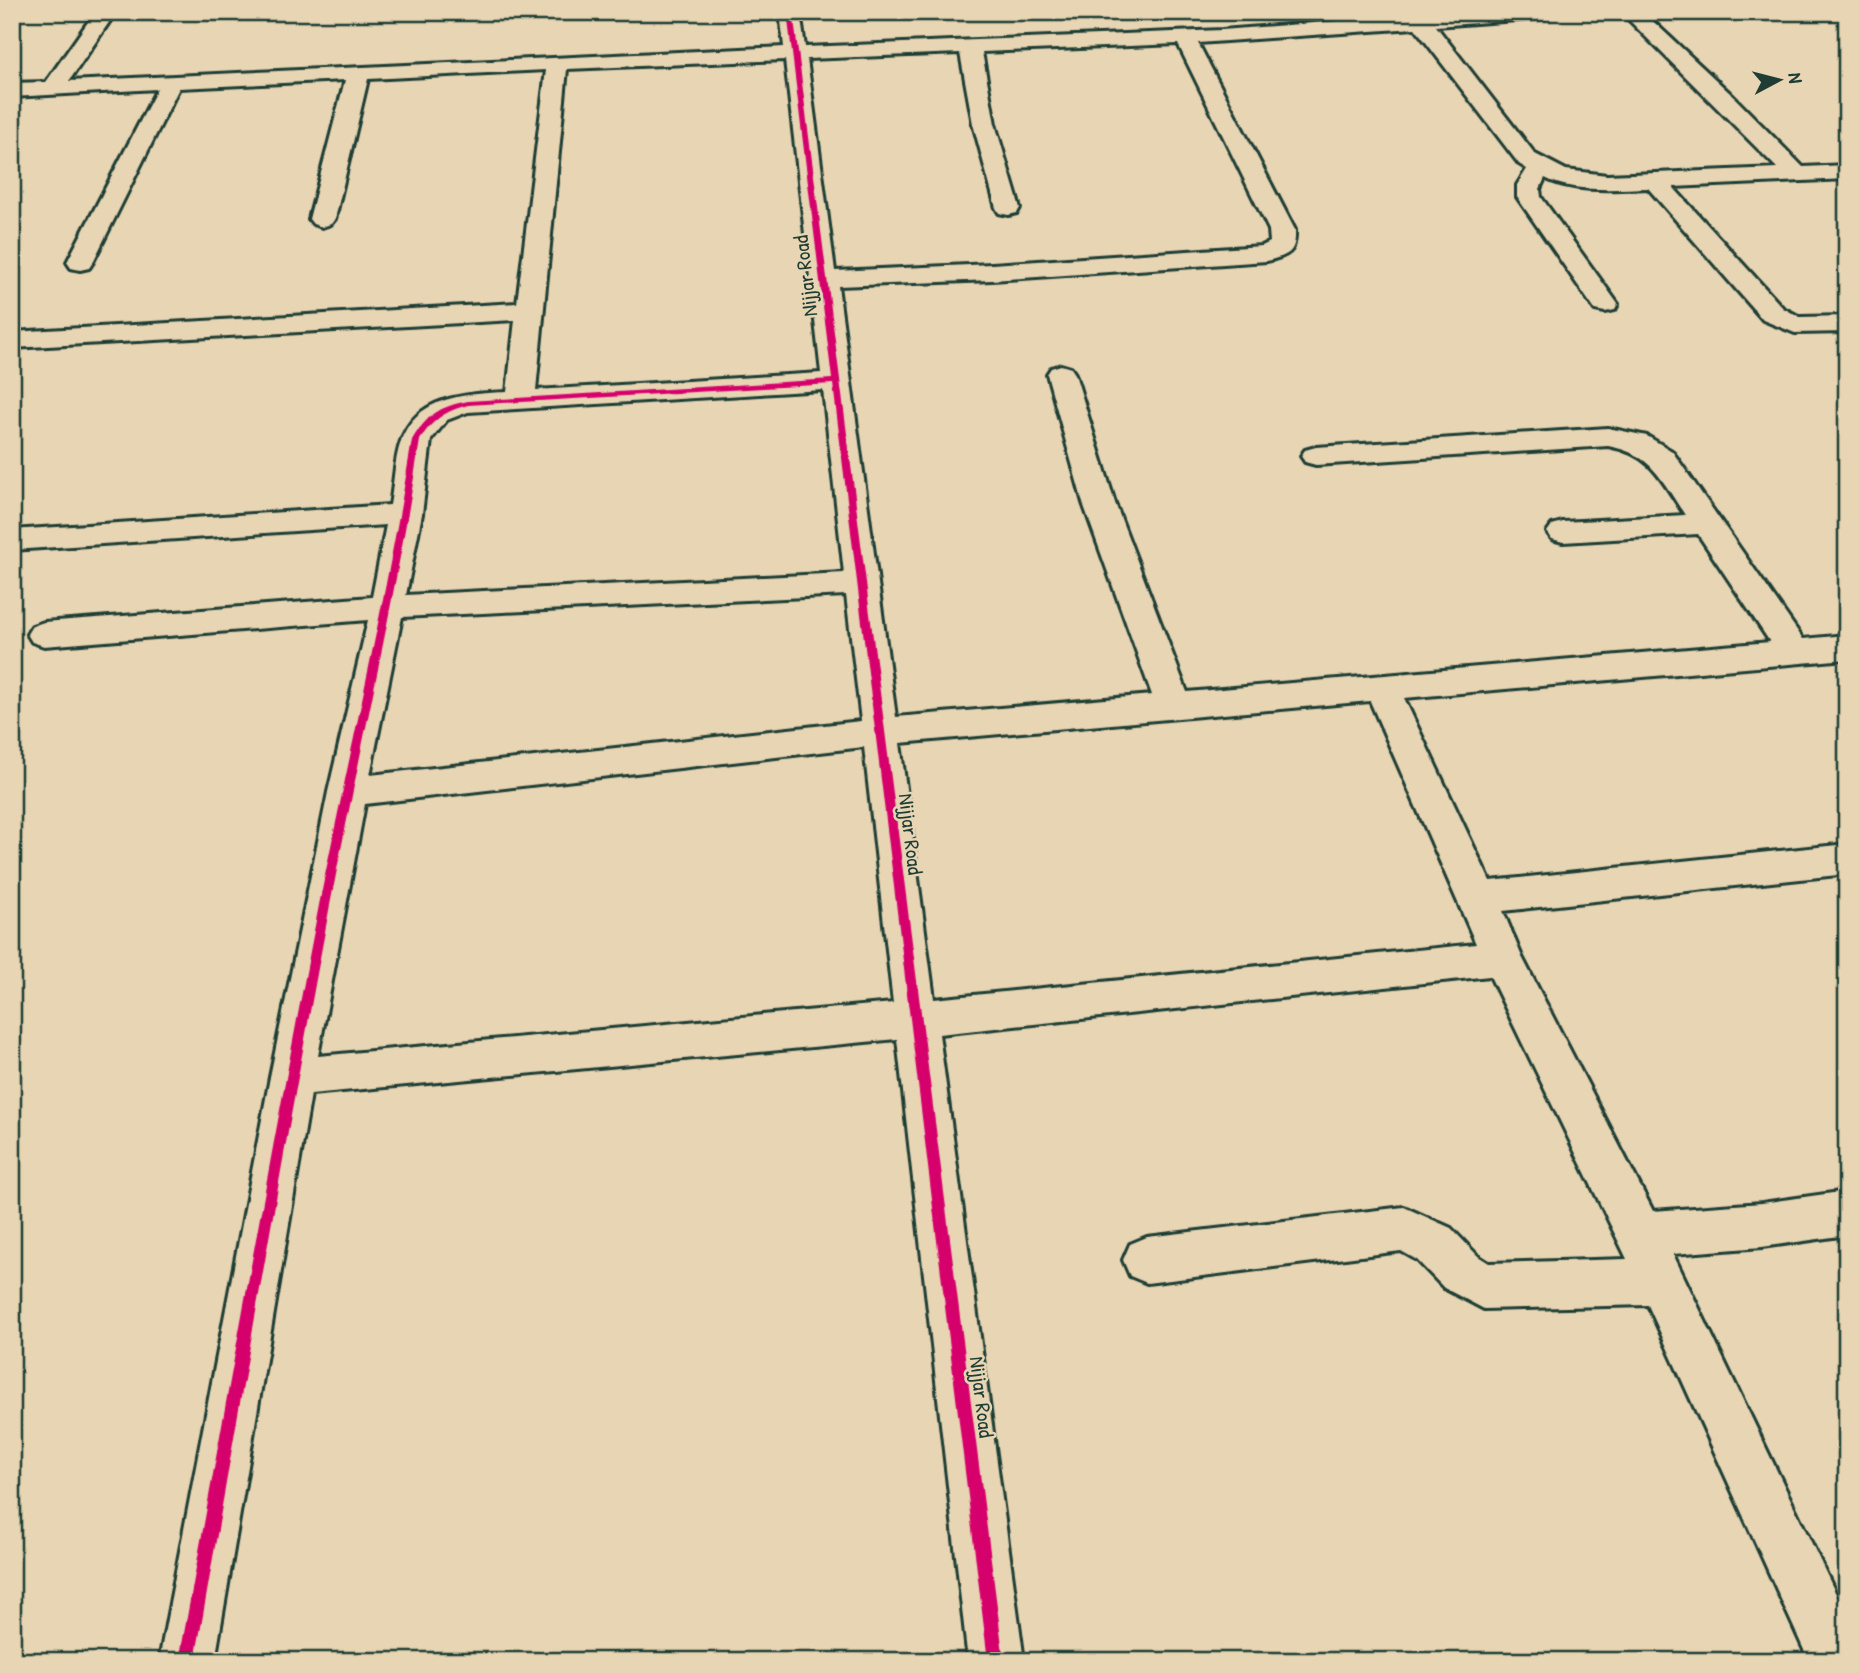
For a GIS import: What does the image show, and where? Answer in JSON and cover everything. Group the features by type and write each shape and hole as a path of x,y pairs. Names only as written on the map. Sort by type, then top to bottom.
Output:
{"street":[{"path":"53,88 106,12"},
{"name":"Nijjar Road","path":"790,12 996,1661"},
{"path":"1207,12 1222,36"},
{"path":"12,90 556,63 1222,36 1424,16 1543,12"},
{"path":"1631,12 1723,99 1797,175"},
{"path":"1424,16 1426,29 1527,159 1560,177 1583,181 1655,181 1847,172"},
{"path":"824,279 1159,261 1267,253 1281,249 1282,230 1203,78 1185,37"},
{"path":"970,47 984,124 1008,208"},
{"path":"521,398 528,311 544,211 556,63"},
{"path":"322,219 358,73"},
{"path":"80,262 171,83"},
{"path":"1541,167 1530,183 1527,191 1529,197 1605,304"},
{"path":"1655,181 1773,314 1795,325 1847,324"},
{"path":"12,340 528,311"},
{"path":"1061,374 1099,503 1174,706"},
{"path":"187,1661 292,1077 347,792 388,607 406,514 416,440 427,421 444,408 521,398 837,382"},
{"path":"1316,456 1565,438 1618,438 1636,442 1661,457 1794,652"},
{"path":"12,540 406,514"},
{"path":"1563,532 1705,524"},
{"path":"44,634 388,607 861,583"},
{"path":"347,792 878,732 1847,647"},
{"path":"1382,688 1478,898 1502,957 1640,1234 1838,1661"},
{"path":"1478,898 1847,859"},
{"path":"292,1077 915,1019 1502,957"},
{"path":"1640,1234 1762,1225 1847,1213"},
{"path":"1147,1260 1404,1230 1434,1244 1461,1272 1484,1286 1662,1281"}],"cycle path":[{"path":"790,12 996,1661"},
{"path":"187,1661 289,1094 385,615 416,440 431,418 450,408 468,403 837,381"}]}
